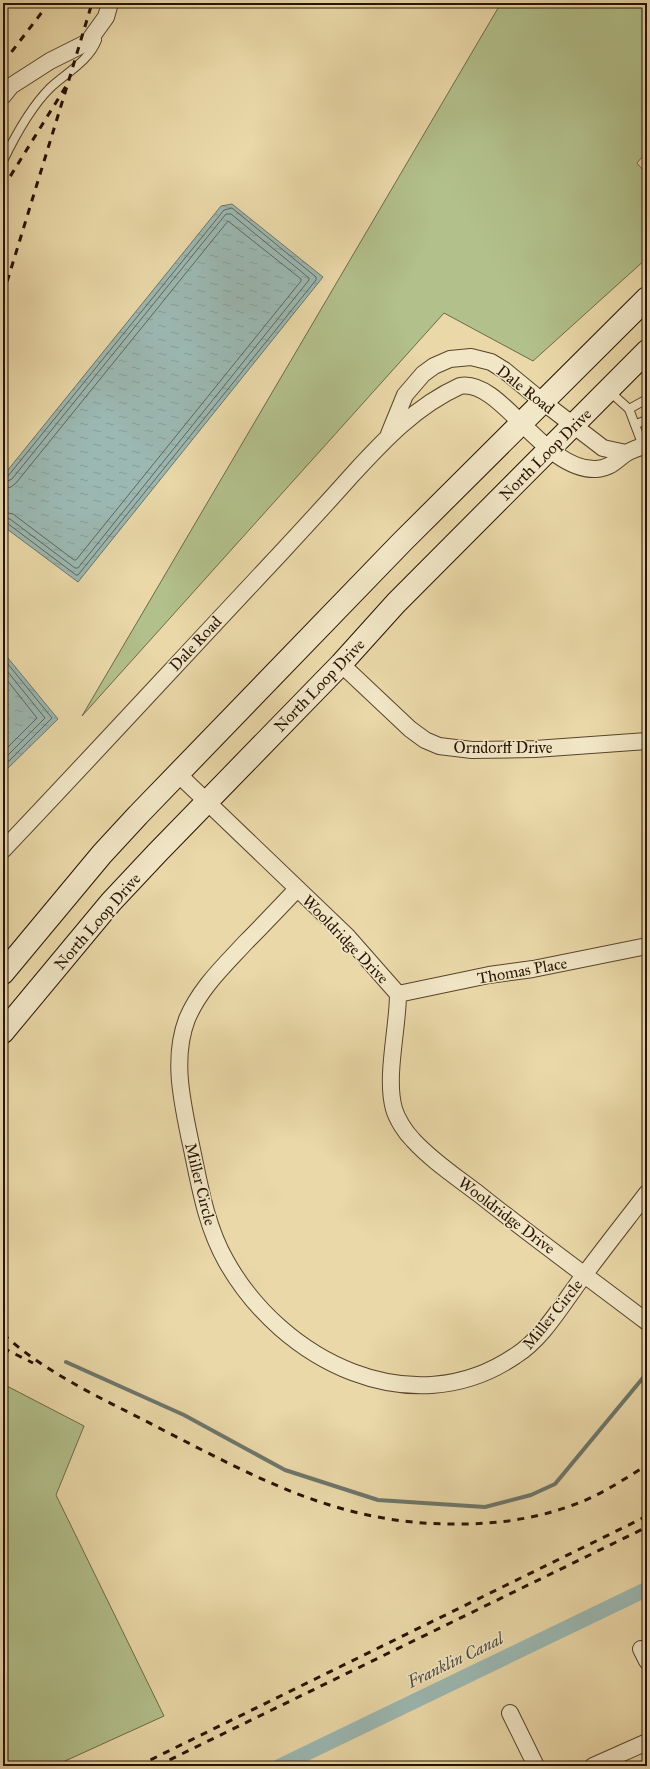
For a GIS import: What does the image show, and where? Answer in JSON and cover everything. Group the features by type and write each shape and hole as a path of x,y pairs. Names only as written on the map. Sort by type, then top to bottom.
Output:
{"main road":[{"path":"3,973 102,854 178,774 402,542 647,298"},
{"name":"North Loop Drive","path":"3,1030 111,902 206,801 341,664 396,603 646,353"}],"street":[{"path":"3,96 12,86 50,61 88,42 108,10"},
{"name":"Dale Road","path":"387,437 398,409 413,383 434,366 450,359 471,357 491,362 504,370 603,448 626,453"},
{"name":"Dale Road","path":"3,850 387,437 423,407 452,390 467,385 479,387 490,395 549,450 582,468 596,469 611,466 626,453 645,445"},
{"name":"Orndorff Drive","path":"341,664 406,725 425,740 439,746 472,750 535,750 647,741"},
{"name":"Wooldridge Drive","path":"178,774 348,936 398,994 398,1015 391,1087 394,1110 412,1139 433,1158 647,1322"},
{"name":"Miller Circle","path":"297,889 210,981 187,1020 179,1068 182,1099 208,1222 226,1261 255,1302 275,1323 311,1351 346,1370 390,1383 415,1386 446,1385 478,1376 519,1353 543,1330 647,1193"},
{"name":"Thomas Place","path":"398,994 489,975 533,969 647,946"},
{"path":"510,1714 536,1766"},
{"path":"593,1766 647,1742"}],"lane":[{"path":"3,161 25,122 50,89 77,67 96,44 108,10"},
{"path":"608,391 629,409 645,445"},
{"path":"629,409 647,399"},
{"path":"636,424 647,420"}],"green space":[{"path":"501,3 647,3 647,151 637,163 647,175 647,258 533,361 444,313 82,716"},
{"path":"3,1384 84,1426 56,1495 164,1716 54,1766 3,1766"}],"water":[{"path":"232,204 323,277 78,582 3,526 3,476 221,206"},
{"path":"3,652 58,719 3,773"}],"waterway":[{"path":"66,1362 184,1415 285,1470 378,1500 485,1507 531,1495 555,1484 647,1373"},
{"name":"Franklin Canal","path":"280,1766 647,1589"}],"railway":[{"path":"3,63 49,3"},
{"path":"3,188 68,83 92,3"},
{"path":"3,295 68,83"},
{"path":"3,1334 40,1363 80,1387 235,1466 304,1496 340,1508 377,1517 416,1522 458,1524 516,1520 545,1514 583,1501 611,1487 647,1465"},
{"path":"3,1348 33,1363"},
{"path":"138,1766 647,1516"},
{"path":"157,1766 647,1527"}]}
